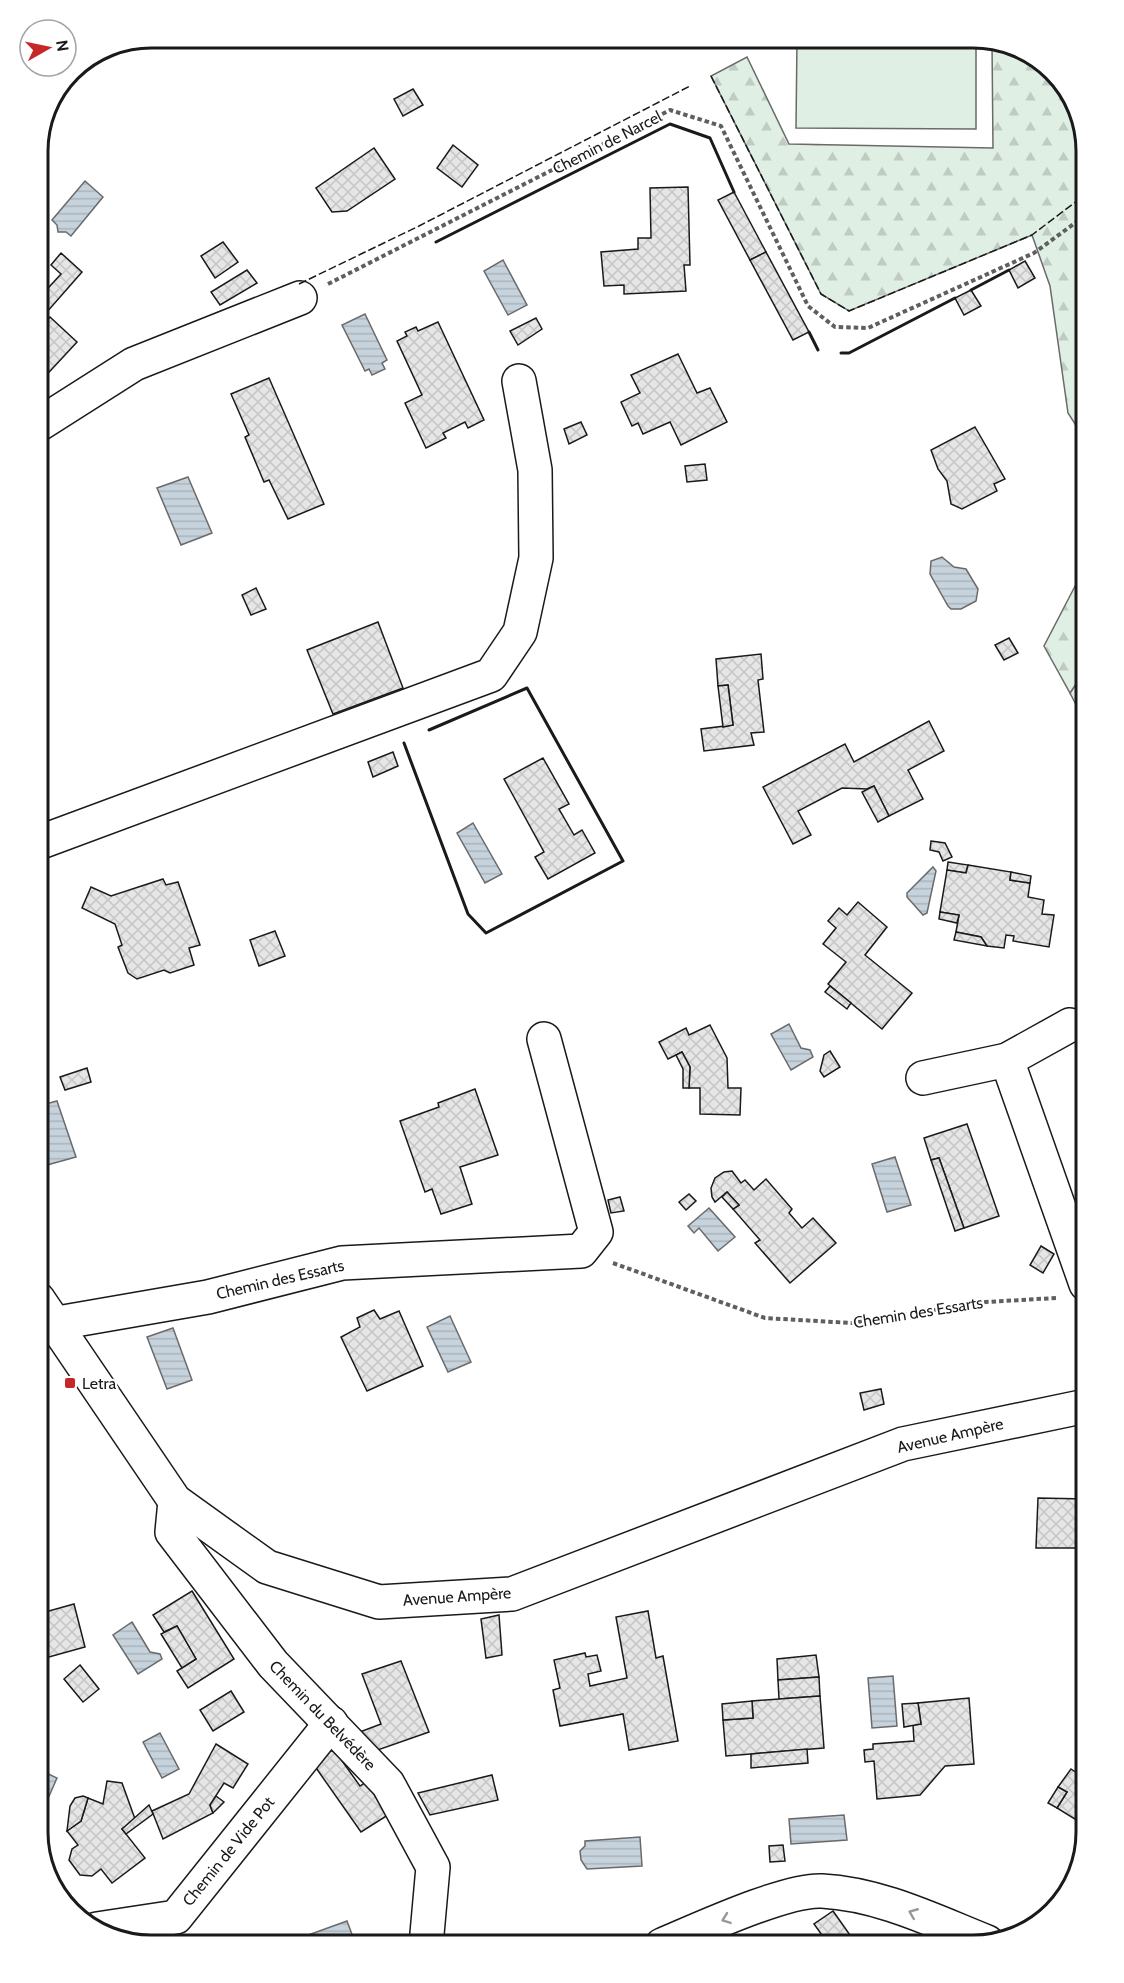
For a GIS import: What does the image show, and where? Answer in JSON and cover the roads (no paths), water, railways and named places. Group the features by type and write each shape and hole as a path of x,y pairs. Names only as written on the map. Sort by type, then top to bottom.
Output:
{"street":[{"path":"48,419 135,364 300,298"},
{"path":"48,839 491,675 520,632 536,558 535,470 519,381"},
{"path":"923,1078 1007,1060 1070,1025"},
{"name":"Chemin des Essarts","path":"48,1311 208,1297 342,1263 581,1251 596,1232 544,1039"},
{"path":"1007,1060 1075,1290"},
{"name":"Avenue Ampère","path":"48,1315 175,1501 267,1567 379,1602 512,1594 903,1444 1076,1408"},
{"name":"Chemin du Belvédère","path":"175,1501 172,1532 273,1665 388,1784 433,1866 427,1935"},
{"name":"Chemin de Vide Pot","path":"111,1927 176,1917 331,1723"},
{"path":"688,1935 782,1899 820,1890 875,1898 969,1935"}],"place":[{"name":"Letra","path":"70,1383"}]}
